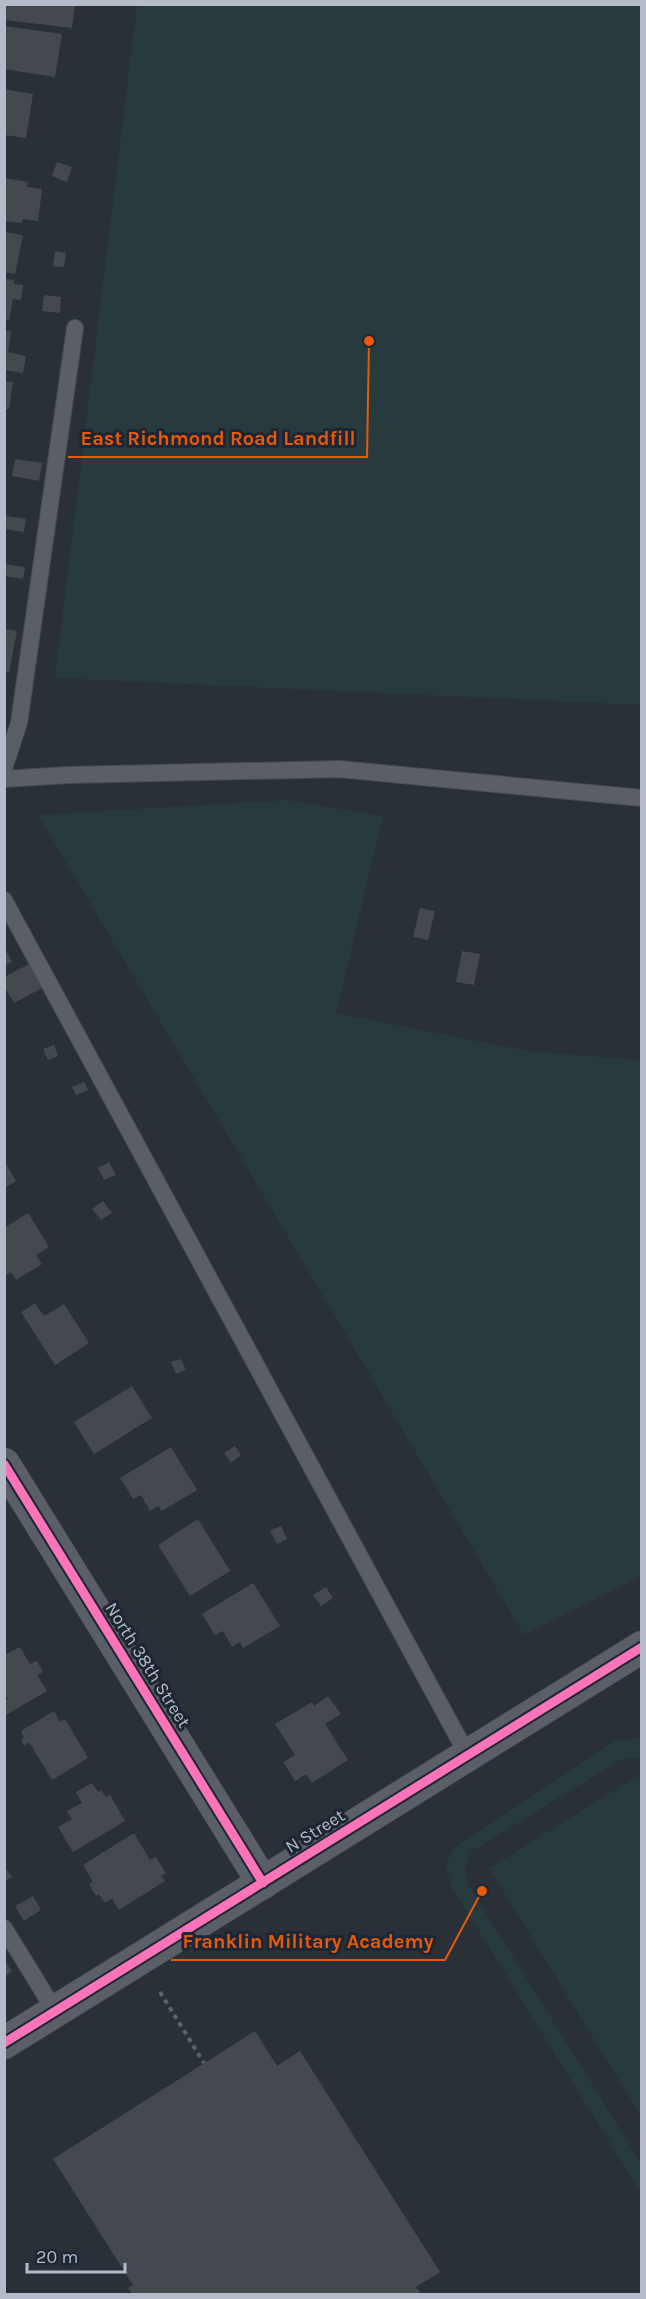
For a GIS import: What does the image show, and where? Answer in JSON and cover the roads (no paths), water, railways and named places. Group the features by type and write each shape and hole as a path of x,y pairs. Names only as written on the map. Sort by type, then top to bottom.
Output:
{"street":[{"name":"North 38th Street","path":"4,1464 263,1883"},
{"name":"N Street","path":"4,2043 642,1647"}],"lane":[{"path":"4,768 19,723 75,328"},
{"path":"4,779 68,775 339,769 642,798"},
{"path":"4,900 468,1756"},
{"path":"4,1928 56,2011"}],"place":[{"name":"East Richmond Road Landfill","path":"369,341"},
{"name":"Franklin Military Academy","path":"482,1891"}]}
